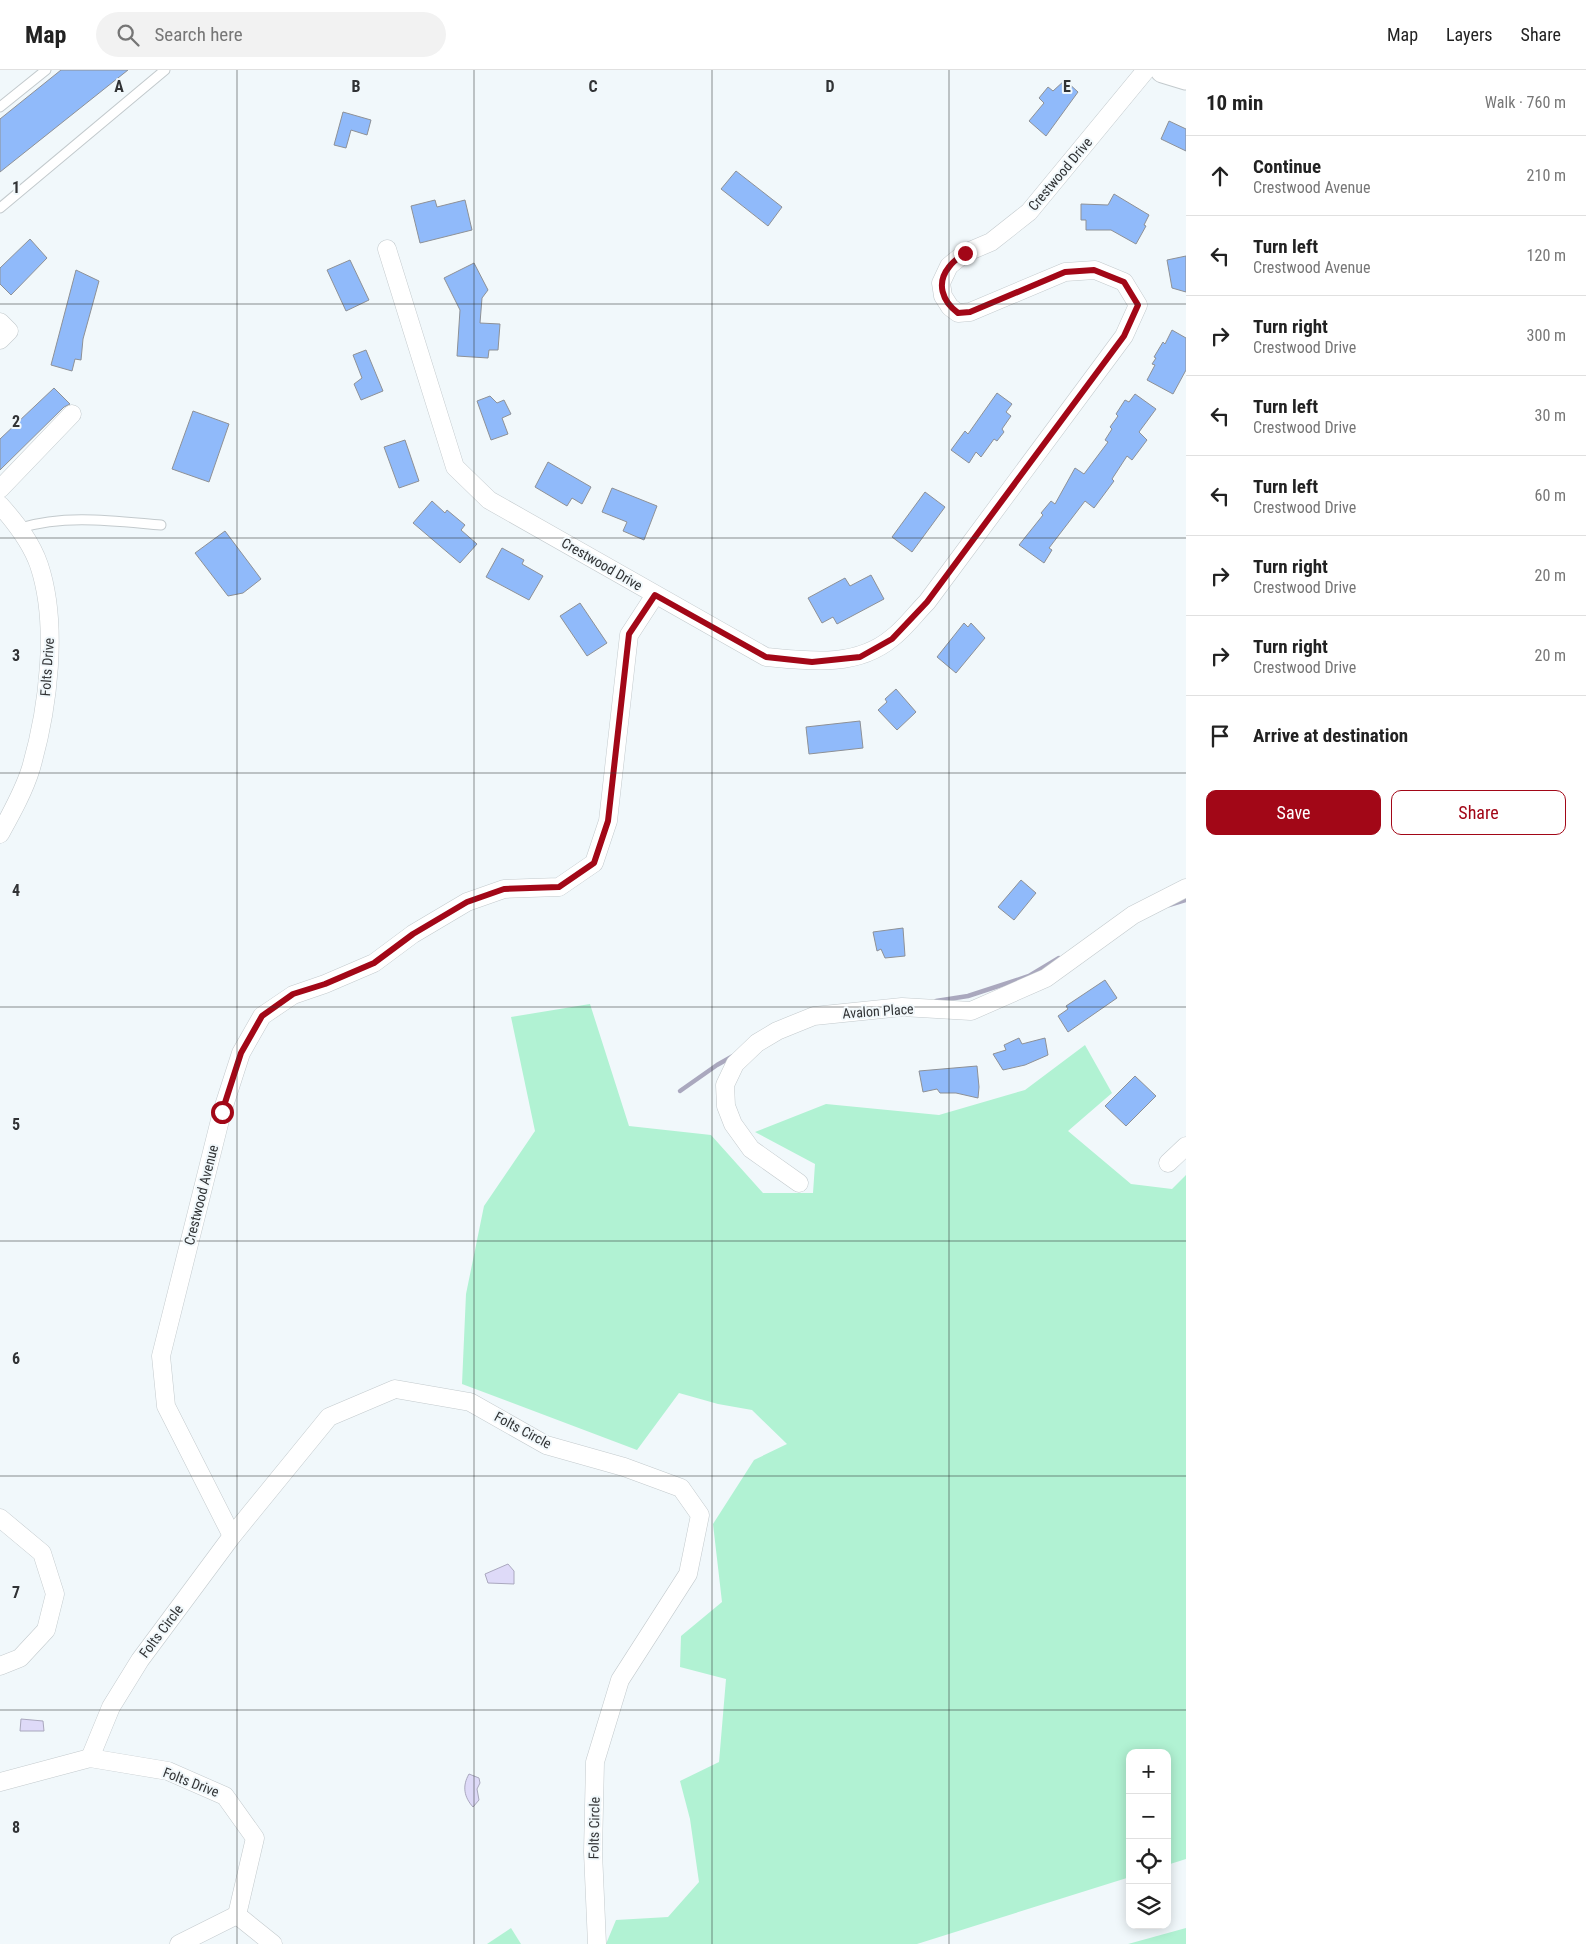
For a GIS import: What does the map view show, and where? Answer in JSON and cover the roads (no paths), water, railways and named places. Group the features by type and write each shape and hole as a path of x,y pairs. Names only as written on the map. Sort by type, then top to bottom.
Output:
{"street":[{"name":"Crestwood Drive","path":"387,249 455,467 489,500 766,657 812,662 860,657 892,639 927,602 1124,336 1138,305 1124,282 1094,270 1065,272 970,312 958,313 950,307 943,296 941,283 949,266 965,253 991,242 1030,212 1146,70"},
{"path":"1163,70 1186,77"},
{"path":"0,322 9,331 0,340"},
{"path":"0,489 72,414"},
{"name":"Folts Drive","path":"0,505 20,528 39,564 48,596 49,628 48,678 42,725 30,770 0,834"},
{"name":"Crestwood Avenue","path":"232,1536 166,1406 161,1356 222,1112 241,1053 262,1016 293,994 325,984 374,963 413,934 467,902 504,889 559,887 594,863 608,821 629,634 655,595"},
{"name":"Avalon Place","path":"799,1184 751,1149 733,1124 726,1106 725,1085 735,1064 757,1043 777,1031 814,1016 902,1007 971,1011 1046,978 1133,915 1186,888"},
{"path":"1168,1163 1186,1146"},
{"name":"Folts Circle","path":"90,1758 111,1707 140,1660 232,1536 329,1417 395,1389 470,1402 546,1445 624,1467 681,1488 700,1515 688,1574 620,1680 595,1762 594,1852 597,1944"},
{"path":"0,1518 42,1553 55,1594 46,1630 20,1658 0,1666"},
{"name":"Folts Drive","path":"0,1782 90,1758 168,1771 225,1796 255,1838 237,1915"},
{"path":"179,1944 237,1915 273,1944"}],"lane":[{"path":"0,107 46,70"},
{"path":"0,208 165,70"},
{"path":"20,528 39,522 79,519 161,525"}],"waterway":[{"path":"1169,905 1186,900"},
{"path":"936,1001 968,996 1029,976 1059,958"},
{"path":"680,1091 733,1056"}]}
